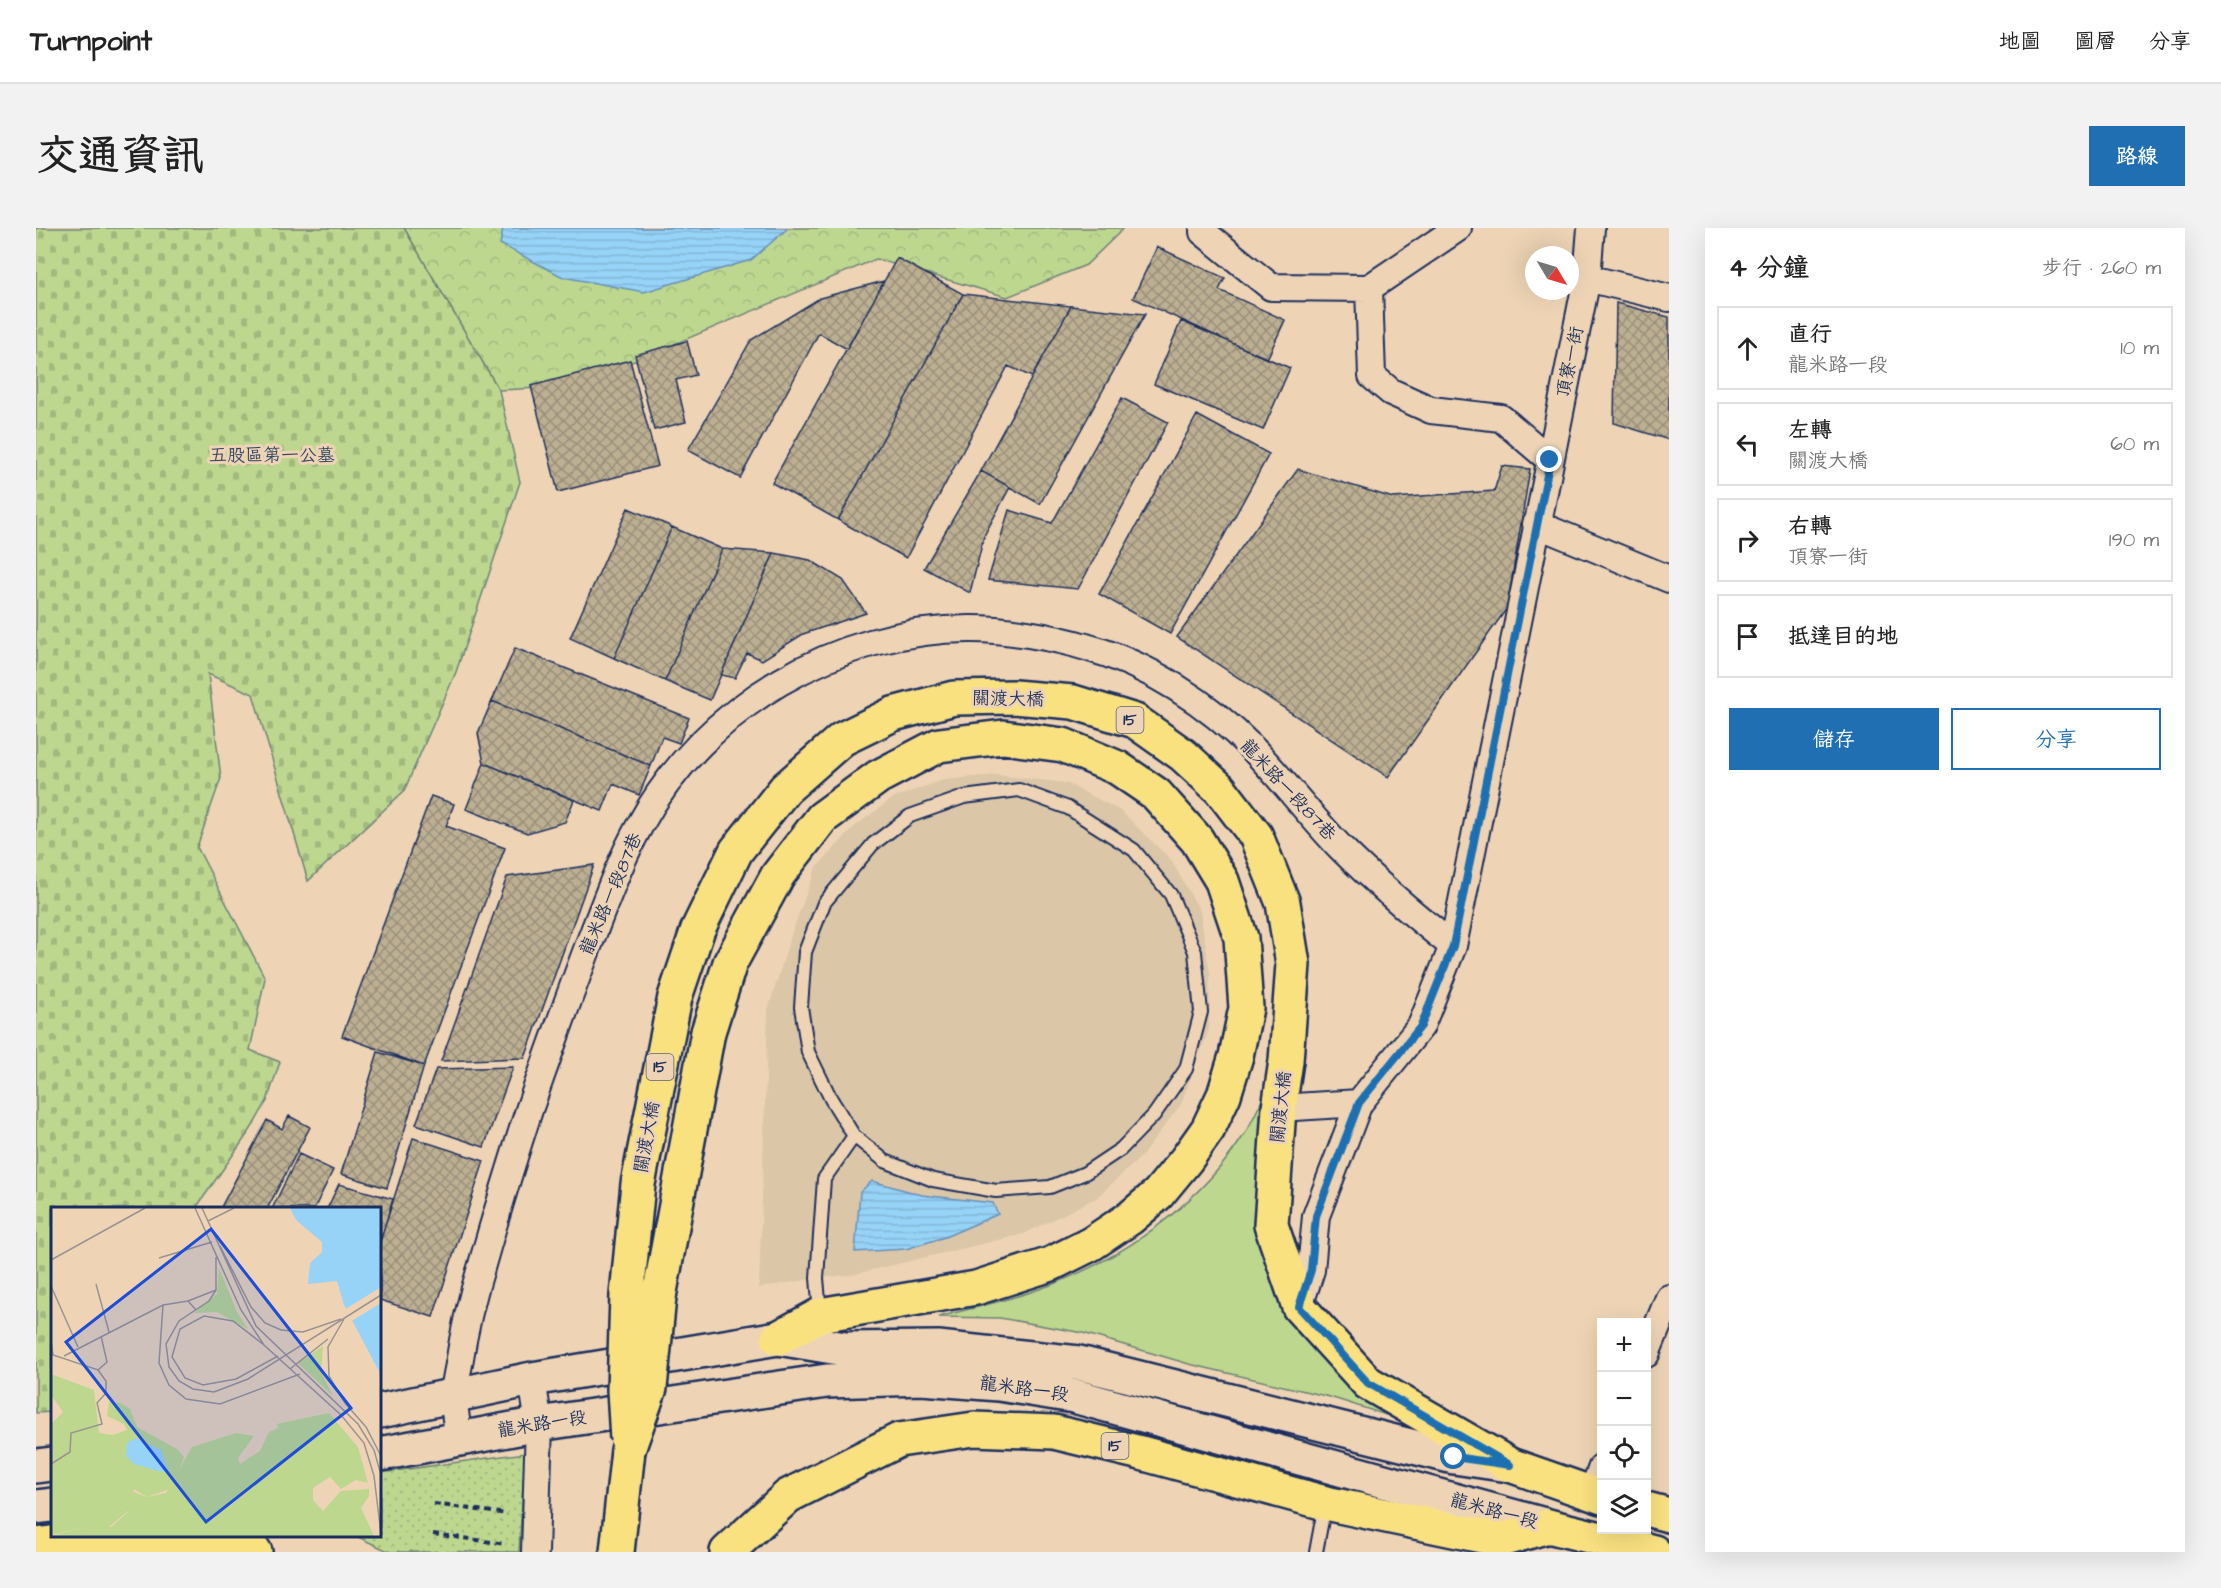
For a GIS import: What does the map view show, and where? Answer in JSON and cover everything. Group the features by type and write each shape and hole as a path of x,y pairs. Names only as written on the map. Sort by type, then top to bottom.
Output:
{"main road":[{"name":"關渡大橋","path":"617,1552 628,1450 624,1390 627,1295 638,1184 675,997 698,929 736,850 785,789 842,739 893,714 954,698 1014,697 1072,702 1135,721 1183,755 1220,789 1256,836 1283,903 1293,964 1286,1061 1279,1108 1271,1225 1299,1307 1368,1383 1510,1465"},
{"path":"628,1450 650,1388 660,1297 708,1032 730,963 778,875 822,818 878,777 939,745 1003,737 1063,745 1118,768 1156,794 1197,840 1222,881 1241,938 1246,1008 1236,1056 1224,1095 1208,1129 1158,1194 1130,1218 1091,1244 1051,1264 976,1288 820,1315 778,1338"},
{"name":"龍米路一段","path":"381,1411 532,1379 778,1338 845,1349 938,1348 1079,1363 1454,1457 1510,1465 1597,1486"},
{"name":"龍米路一段","path":"381,1454 539,1424 827,1381 922,1378 999,1384 1074,1396 1548,1526 1654,1552"},
{"name":"15","path":"727,1552 788,1496 899,1440 974,1429 1054,1432 1325,1503 1501,1540 1548,1526"},
{"path":"36,1466 51,1464"},
{"path":"36,1507 51,1504"},
{"path":"1651,1510 1669,1515"},
{"path":"36,1545 94,1537 189,1539 255,1552"}],"street":[{"path":"1203,228 1203,232 1271,287 1370,288 1458,228"},
{"name":"頂寮一街","path":"1299,1307 1311,1270 1316,1216 1359,1103 1421,1026 1453,946 1587,278 1591,228"},
{"path":"1587,278 1669,298"},
{"path":"1370,288 1372,376 1391,392 1431,410 1501,418 1550,460"},
{"path":"1536,524 1669,579"},
{"name":"龍米路一段87巷","path":"459,1438 454,1396 466,1320 509,1170 566,1004 616,874 640,825 662,790 688,757 730,715 778,682 821,661 877,642 923,633 972,629 1040,637 1088,647 1138,666 1188,694 1251,747 1342,848 1420,920 1453,946"},
{"path":"1279,1108 1359,1103"},
{"path":"1651,1344 1669,1298"},
{"path":"532,1379 539,1424 535,1552"}],"lane":[{"path":"1019,790 1068,808 1134,850 1171,894 1195,952 1201,1012 1186,1069 1154,1115 1121,1149 1085,1173 1050,1187 996,1191 933,1180 885,1161 854,1136 831,1099 808,1052 801,1007 805,952 824,903 873,844 910,816 964,797 1019,790"},
{"path":"820,1315 817,1278 824,1179 854,1136"},
{"path":"1316,1552 1325,1503"}],"path":[{"path":"434,1504 508,1514"},
{"path":"433,1534 506,1544"}],"shaded area":[{"path":"996,775 1066,783 1121,811 1171,860 1200,911 1210,973 1209,1029 1181,1104 1141,1157 1096,1198 1024,1234 851,1275 759,1288 768,1010 792,932 816,868 854,827 893,798 943,780"}],"green space":[{"name":"五股區第一公墓","path":"36,228 404,228 499,390 520,482 456,672 404,791 308,881 253,694 208,674 221,778 197,847 265,978 250,1050 280,1062 267,1101 251,1129 197,1207 51,1207 51,1412 36,1413"},
{"path":"404,228 1124,228 1086,265 1007,297 876,259 575,386 499,390"},
{"path":"1268,1087 1259,1149 1257,1201 1264,1252 1414,1424 1330,1397 1189,1364 1083,1333 1000,1318 939,1317 1048,1286 1090,1268 1141,1238 1188,1200 1229,1156 1246,1132"},
{"path":"525,1453 519,1552 390,1552 358,1537 381,1537 381,1473"}],"water":[{"path":"503,228 788,228 751,260 644,292 563,277 500,244"},
{"path":"872,1181 922,1195 993,1203 998,1214 945,1237 906,1249 855,1252 860,1192"}],"building":[{"path":"1157,247 1225,278 1219,290 1285,320 1267,359 1133,298"},
{"path":"897,258 963,294 838,520 772,483"},
{"path":"884,281 847,349 819,333 740,478 688,450 751,340 820,298"},
{"path":"963,294 1071,306 1032,377 1008,366 906,558 838,520"},
{"path":"1616,303 1669,317 1669,440 1614,423"},
{"path":"1071,306 1145,314 1040,504 981,471"},
{"path":"1181,321 1290,368 1263,430 1154,384"},
{"path":"687,341 696,375 676,380 686,422 654,430 635,355"},
{"path":"630,360 658,466 558,492 531,386"},
{"path":"1122,398 1168,422 1078,589 988,580 1009,510 1052,523"},
{"path":"1197,415 1269,454 1170,634 1099,594"},
{"path":"1502,466 1530,469 1507,608 1388,777 1177,637 1298,469 1393,498 1494,491"},
{"path":"981,471 1010,487 984,536 970,593 924,568"},
{"path":"628,508 672,527 614,658 570,638"},
{"path":"672,527 722,549 665,681 614,658"},
{"path":"722,549 774,553 710,700 665,681"},
{"path":"774,553 810,560 843,580 866,613 803,634 762,660 747,653 735,678 721,675"},
{"path":"515,648 689,718 679,743 662,737 651,766 492,701"},
{"path":"492,701 651,766 639,795 613,784 602,811 484,763 478,733"},
{"path":"484,763 574,800 565,822 527,833 466,809"},
{"path":"431,796 454,804 446,826 505,848 424,1066 342,1036"},
{"path":"594,865 525,1058 441,1061 507,877"},
{"path":"378,1052 424,1066 387,1188 341,1174"},
{"path":"513,1067 484,1147 416,1124 436,1069"},
{"path":"289,1116 310,1127 268,1207 221,1207 267,1120 282,1129"},
{"path":"413,1138 484,1161 433,1317 381,1300 381,1239"},
{"path":"299,1154 333,1170 315,1207 273,1207"},
{"path":"339,1184 393,1199 381,1239 381,1207 328,1207"}],"route":[{"path":"1454,1457 1510,1465 1368,1383 1299,1307 1311,1270 1316,1216 1359,1103 1421,1026 1453,946 1550,460"}]}
